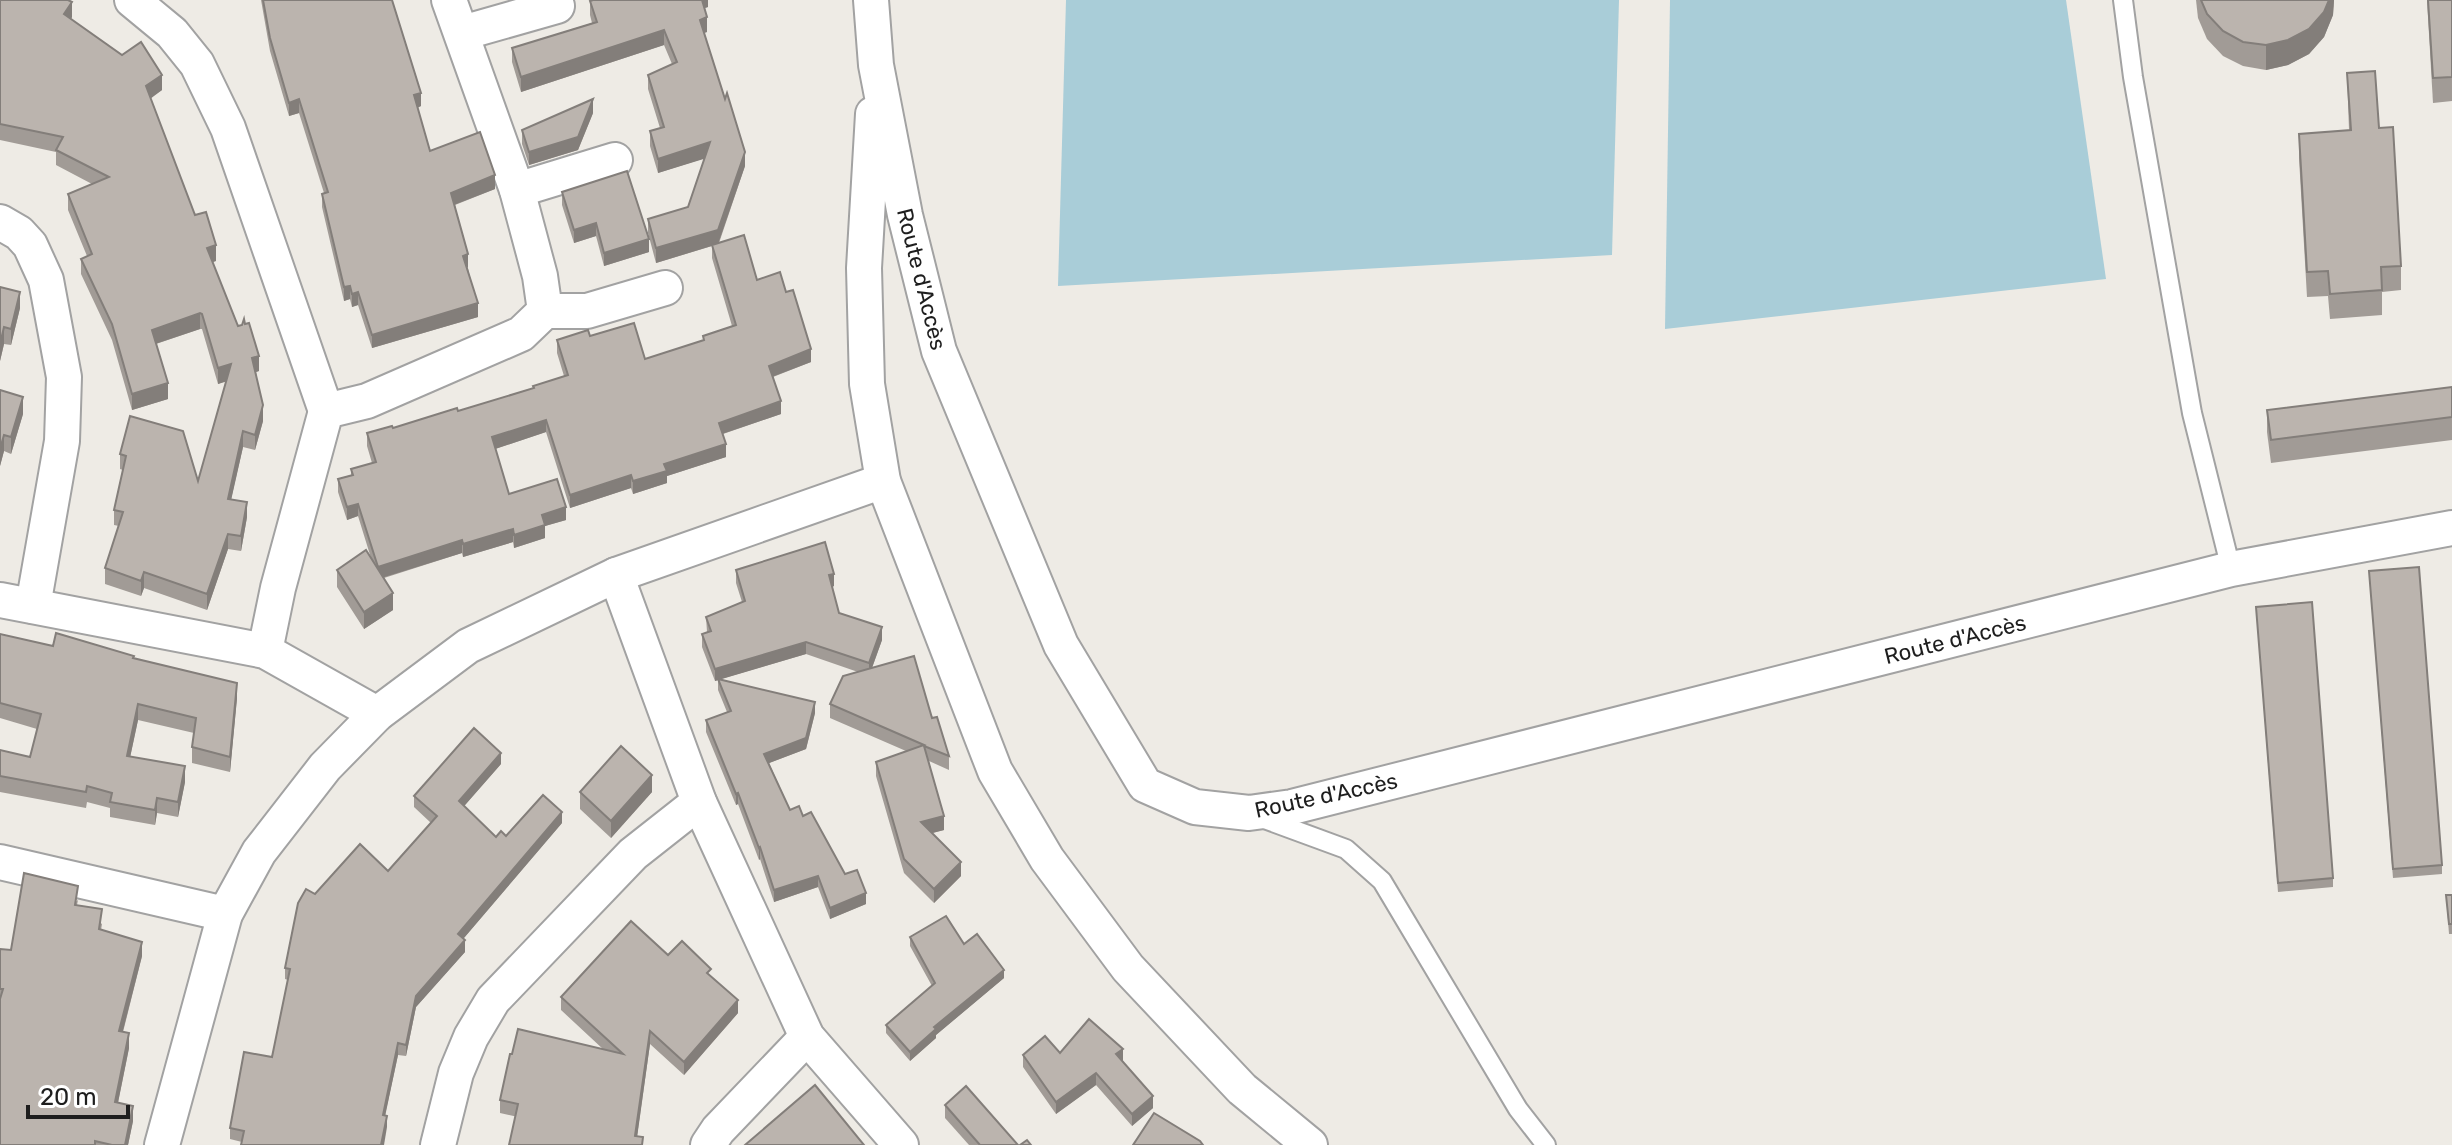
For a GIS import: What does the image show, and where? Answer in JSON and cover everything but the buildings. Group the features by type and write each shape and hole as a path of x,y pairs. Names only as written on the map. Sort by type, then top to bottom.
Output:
{"street":[{"path":"132,0 172,33 197,64 228,128 326,411 278,588 265,651"},
{"path":"449,0 517,190 540,276 545,311"},
{"name":"Route d'Accès","path":"871,0 876,65 905,215 939,351 1061,645 1145,785 1195,807 1249,813 1292,807 2231,569 2452,528"},
{"path":"462,33 557,6"},
{"path":"876,65 864,268 867,384 883,481 995,771 1047,859 1128,968 1242,1089 1310,1145"},
{"path":"517,190 615,160"},
{"path":"0,222 19,233 30,245 46,280 64,377 62,441 33,606"},
{"path":"326,411 367,401 521,334 545,311 587,311 665,288"},
{"path":"162,1145 225,914 259,852 325,767 377,714 468,646 616,575 883,481"},
{"path":"616,575 699,802 807,1037 901,1145"},
{"path":"0,600 265,651 377,714"},
{"path":"438,1145 456,1073 471,1037 493,1000 633,854 699,802"},
{"path":"0,862 225,914"},
{"path":"708,1145 718,1130 807,1037"}],"lane":[{"path":"2123,0 2133,77 2192,413 2231,569"},
{"path":"1249,813 1346,849 1382,881 1518,1109 1546,1145"}],"water":[{"path":"1066,0 1619,0 1612,255 1058,286"},
{"path":"1670,0 2066,0 2106,279 1665,329"}]}
